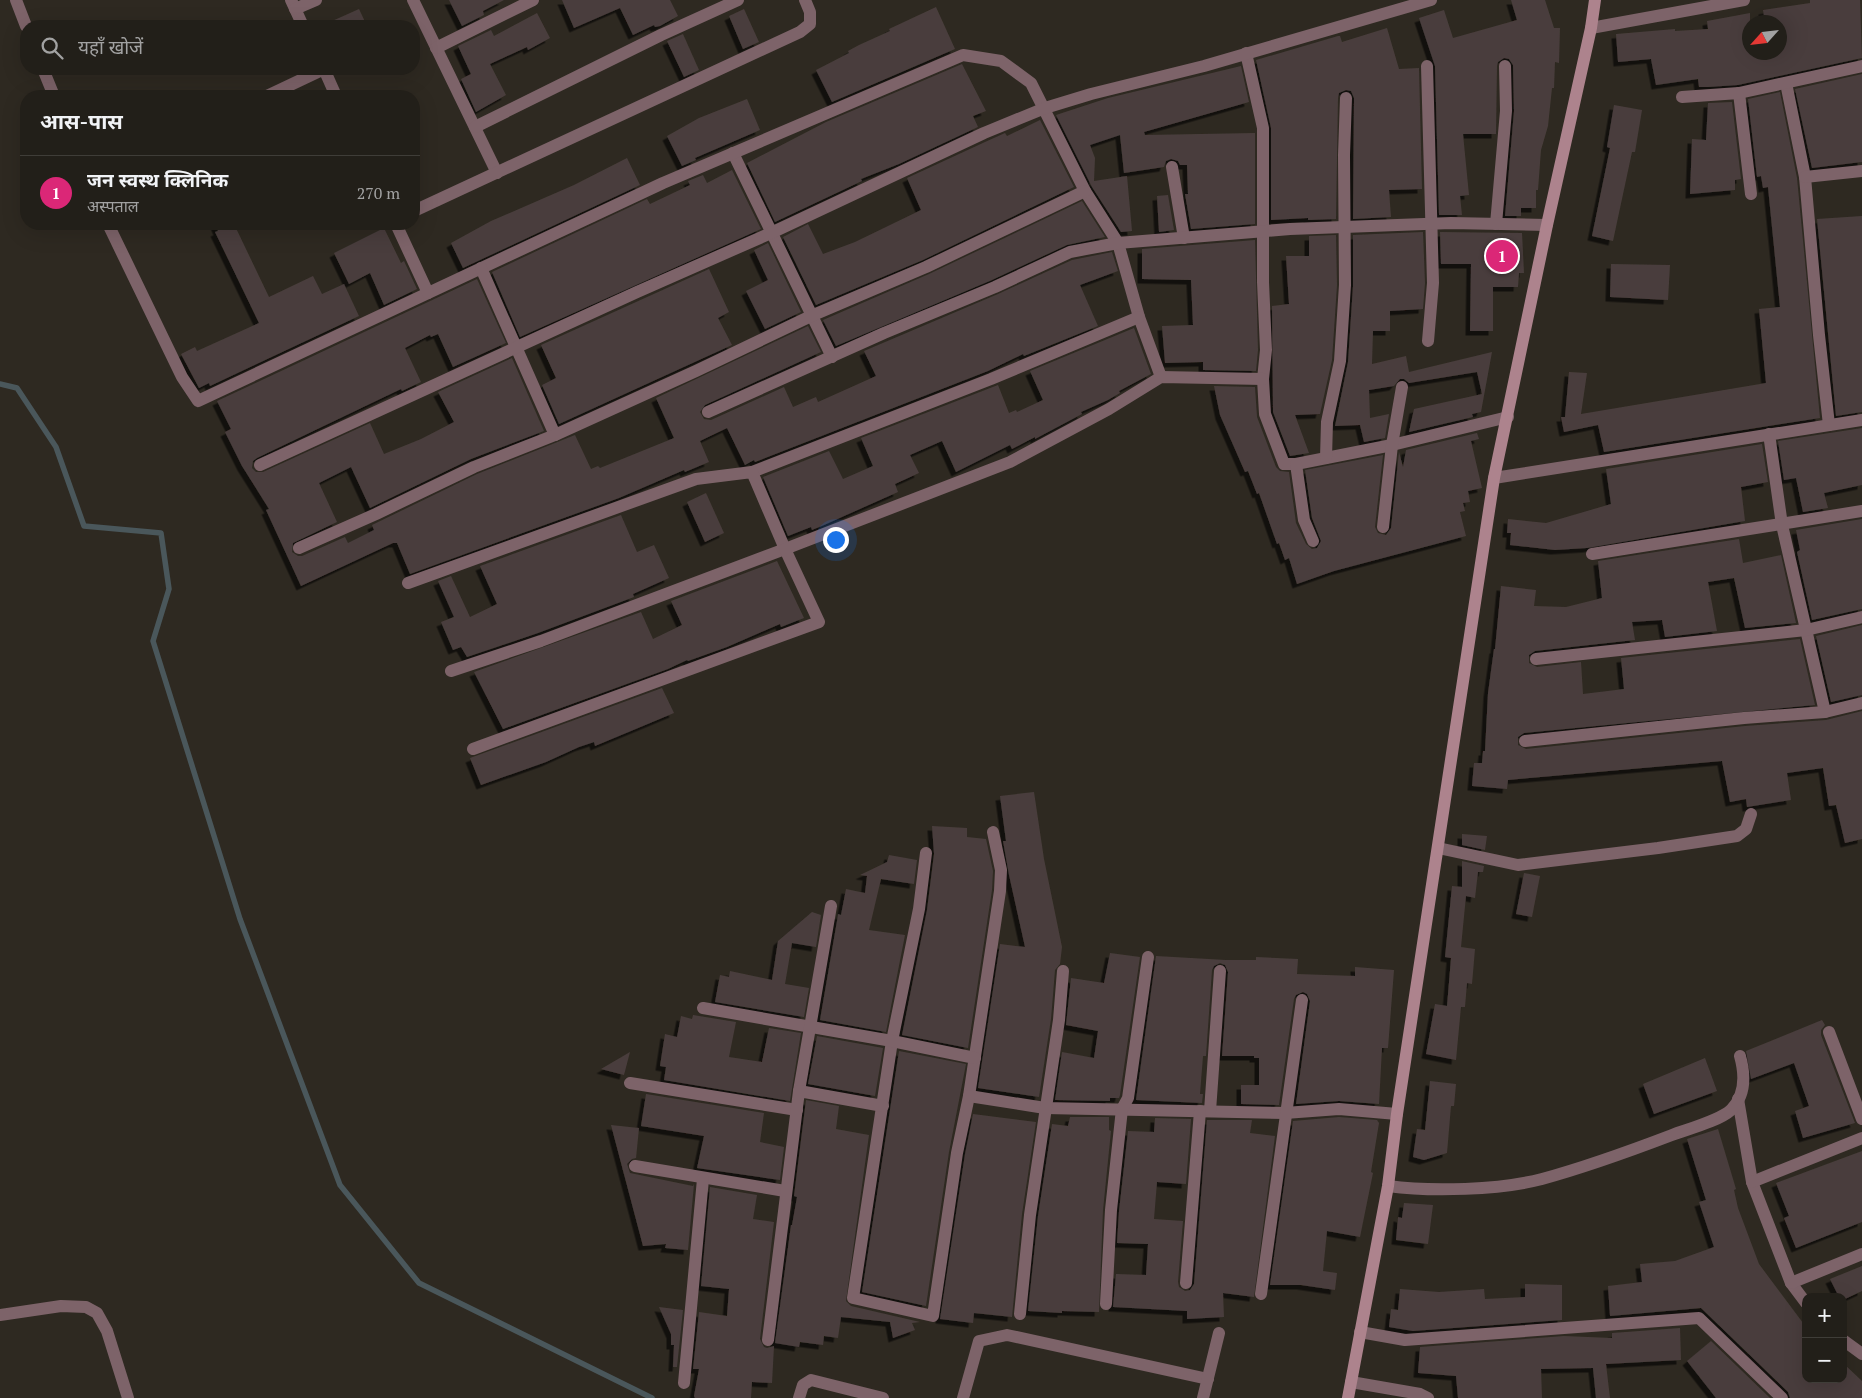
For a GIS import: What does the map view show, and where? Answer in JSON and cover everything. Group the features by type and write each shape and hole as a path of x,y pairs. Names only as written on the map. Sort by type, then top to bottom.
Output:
{"street":[{"path":"16,0 24,20"},
{"path":"300,20 293,4 316,0"},
{"path":"413,0 496,173"},
{"path":"436,48 533,0"},
{"path":"475,127 661,35 738,0"},
{"path":"420,208 800,32 810,24 810,12 805,0"},
{"path":"260,465 771,233 984,133 1045,108 1431,0"},
{"path":"1348,1398 1388,1186 1397,1114 1494,478 1547,225 1591,28 1595,0"},
{"path":"1591,28 1744,0"},
{"path":"1246,53 1263,128 1266,350 1263,379 1265,414 1284,464 1296,464 1392,446 1508,417"},
{"path":"111,230 182,377 198,401 428,292 733,153 963,55 1001,61 1031,83 1085,191 1118,243 1139,317 1161,377"},
{"path":"1427,66 1433,282 1428,341"},
{"path":"1496,224 1506,111 1505,66"},
{"path":"1682,97 1740,93 1862,66"},
{"path":"45,75 52,90"},
{"path":"280,90 311,75"},
{"path":"327,75 333,90"},
{"path":"1786,83 1805,178 1829,425"},
{"path":"1740,93 1751,194"},
{"path":"1326,458 1327,422 1340,361 1346,228 1344,155 1346,98"},
{"path":"733,153 832,357"},
{"path":"1172,166 1184,238"},
{"path":"1805,178 1862,171"},
{"path":"299,548 474,467 554,435 811,316 926,267 1085,191"},
{"path":"708,412 995,287 1070,252 1118,243 1263,232 1430,224 1547,225"},
{"path":"399,230 428,292"},
{"path":"481,268 554,435"},
{"path":"408,583 696,479 752,472 991,379 1139,317"},
{"path":"451,671 541,641 1010,462 1109,409 1161,377 1263,379"},
{"path":"1383,526 1392,446 1402,386"},
{"path":"1494,478 1862,420"},
{"path":"1769,434 1782,525 1825,712"},
{"path":"1296,464 1304,520 1313,541"},
{"path":"473,749 819,622 752,472"},
{"path":"1592,554 1862,511"},
{"path":"1536,659 1806,630 1862,617"},
{"path":"1525,741 1744,718 1825,712 1862,703"},
{"path":"1438,848 1518,865 1737,836 1746,829 1751,814"},
{"path":"926,853 919,909 892,1040 853,1298 933,1316 957,1153 969,1096 1000,892 1001,870 993,832"},
{"path":"768,1340 785,1191 799,1091 831,906"},
{"path":"1106,1304 1111,1210 1122,1109 1128,1098 1148,957"},
{"path":"1020,1314 1030,1215 1044,1108 1059,1020 1063,971"},
{"path":"1186,1283 1220,971"},
{"path":"1261,1294 1302,1000"},
{"path":"703,1008 892,1040 975,1058"},
{"path":"1829,1032 1862,1119"},
{"path":"1388,1186 1421,1190 1508,1184 1541,1179 1708,1122 1731,1110 1738,1099 1743,1086 1744,1071 1740,1056"},
{"path":"630,1083 797,1110"},
{"path":"799,1091 883,1106"},
{"path":"969,1096 1044,1108 1285,1113 1339,1110 1397,1114"},
{"path":"1738,1099 1752,1182 1791,1283 1802,1298"},
{"path":"1752,1182 1862,1138"},
{"path":"635,1166 785,1191"},
{"path":"684,1382 704,1179"},
{"path":"1791,1283 1862,1254"},
{"path":"0,1315 61,1306 86,1307 97,1313 107,1331 128,1398"},
{"path":"1360,1332 1405,1340 1699,1318 1782,1398"},
{"path":"1203,1398 1219,1333"},
{"path":"963,1398 979,1341 1007,1335 1208,1379"},
{"path":"1847,1343 1862,1354"},
{"path":"799,1398 804,1385 811,1380 883,1398"},
{"path":"1351,1382 1420,1394 1428,1398"}],"building":[{"path":"449,0 504,0 483,11 484,15 462,26"},
{"path":"562,0 670,0 678,16 660,26 655,27 654,25 633,35 620,8 574,28"},
{"path":"1511,0 1545,0 1554,28 1560,28 1559,63 1555,62 1554,88 1552,88 1548,126 1541,150 1538,190 1536,190 1536,208 1521,208 1521,216 1505,216 1514,111 1513,65 1509,59 1504,58 1498,62 1497,66 1496,134 1463,134 1469,195 1460,196 1462,215 1439,215 1435,66 1419,18 1444,10 1453,38 1517,20"},
{"path":"1810,0 1860,0 1862,58 1738,85 1708,87 1699,87 1698,79 1656,85 1651,59 1618,62 1616,34 1675,29 1675,31 1708,29 1707,21 1750,13 1750,15 1742,15 1742,60 1787,60 1787,15 1764,15 1763,10 1810,3"},
{"path":"936,7 955,49 832,102 816,70 849,53 848,51 859,45 890,31 889,29"},
{"path":"359,9 364,20 334,20"},
{"path":"744,9 759,42 743,49 729,16"},
{"path":"537,13 550,38 528,50 527,47 490,64 506,95 476,112 461,79 471,74 458,46 491,30 494,36"},
{"path":"1387,28 1399,69 1419,68 1422,189 1389,190 1391,217 1353,219 1354,98 1351,91 1346,90 1339,93 1338,98 1336,219 1271,220 1271,128 1256,60 1338,36 1340,36 1342,42"},
{"path":"683,34 699,70 684,77 667,41"},
{"path":"962,64 986,111 973,116 978,127 899,164 861,179 862,181 775,222 747,163 826,122"},
{"path":"1241,66 1249,102 1144,132 1145,135 1255,133 1255,224 1191,229 1185,194 1188,194 1187,165 1180,165 1178,161 1171,159 1166,161 1164,167 1124,173 1120,135 1090,145 1095,158 1094,181 1127,176 1132,231 1121,232 1092,187 1056,115 1108,98"},
{"path":"1862,74 1862,162 1812,168 1795,89"},
{"path":"1780,92 1797,178 1820,418 1604,452 1598,425 1564,432 1561,417 1565,417 1569,372 1587,373 1581,414 1766,383 1759,309 1780,307 1768,187 1763,188 1761,176 1757,177 1748,99"},
{"path":"747,99 760,130 695,158 696,160 682,166 667,136 699,118"},
{"path":"1732,102 1741,179 1735,180 1735,190 1690,194 1692,139 1706,140 1708,103"},
{"path":"1614,105 1642,110 1635,152 1632,152 1613,241 1592,236 1610,148 1607,147"},
{"path":"1040,120 1074,187 923,260 816,305 783,237 808,224 823,254 855,242 921,210 907,178 1005,133 1007,136"},
{"path":"627,158 640,185 463,268 451,243 491,221 574,185"},
{"path":"732,170 761,229 520,337 492,272 647,199 650,204 690,185 688,181 703,175 707,183"},
{"path":"1168,195 1174,230 1159,232 1157,196"},
{"path":"1082,201 1105,237 1067,245 992,280 836,346 823,320 929,274"},
{"path":"1862,216 1862,412 1836,416 1817,219"},
{"path":"237,230 269,297 313,276 322,294 344,284 359,316 210,386 209,383 199,388 181,354 195,347 197,351 259,323 215,232"},
{"path":"380,230 385,230 401,263 404,261 417,289 384,305 370,273 349,284 334,253"},
{"path":"1423,232 1425,283 1423,309 1390,311 1390,331 1373,331 1372,364 1406,356 1409,372 1492,352 1481,412 1472,414 1473,417 1409,432 1414,409 1482,394 1477,372 1409,383 1404,379 1400,379 1394,386 1369,390 1370,418 1389,414 1385,438 1364,442 1360,425 1335,426 1348,362 1353,286 1353,235"},
{"path":"1440,232 1522,233 1524,273 1519,273 1518,287 1493,287 1493,331 1470,331 1471,264 1441,264"},
{"path":"1336,235 1337,285 1332,360 1320,414 1295,415 1309,453 1290,456 1273,412 1272,306 1289,304 1286,256 1309,256 1309,236"},
{"path":"1255,240 1258,350 1256,371 1203,370 1203,362 1165,363 1162,326 1193,325 1191,280 1142,279 1142,249"},
{"path":"768,243 801,312 765,329 746,291 768,280 754,250"},
{"path":"1112,252 1118,271 1080,285 1098,326 1024,356 1023,354 988,371 745,465 727,428 700,441 709,462 685,472 684,470 619,498 410,574 397,543 393,543 301,586 266,510 269,509 242,466 225,432 231,429 217,401 477,279 506,343 453,367 438,334 431,337 430,335 405,348 421,382 402,391 401,389 257,458 253,461 252,468 256,472 263,472 370,423 384,454 421,439 454,422 438,392 512,358 544,431 471,459 370,508 351,467 319,483 337,522 293,543 292,552 302,556 345,537 348,543 374,530 372,525 477,474 575,435 591,469 598,466 600,468 674,438 656,398 808,326 821,352 705,405 700,412 704,419 711,420 784,387 793,407 816,397 818,402 876,376 864,351 1072,260"},
{"path":"1611,264 1670,265 1668,300 1610,297"},
{"path":"709,269 729,312 718,318 732,345 559,424 542,385 556,378 541,345"},
{"path":"1134,328 1151,374 1119,391 1120,393 1081,412 1082,414 1035,439 1035,437 1012,449 1010,445 956,472 942,441 910,455 919,473 895,484 898,492 812,530 811,527 788,536 763,477 829,451 843,479 873,466 861,438 998,385 1009,413 1016,410 1017,412 1043,400 1030,371"},
{"path":"1214,386 1255,387 1257,417 1276,467 1280,471 1289,472 1296,523 1306,544 1312,549 1317,548 1321,541 1312,518 1305,470 1383,455 1375,527 1378,533 1386,535 1391,528 1399,452 1403,467 1406,450 1477,433 1479,439 1471,441 1482,488 1468,491 1470,502 1463,503 1465,511 1460,512 1466,536 1334,571 1297,584 1289,558 1285,560 1279,543 1277,544 1259,493 1257,494 1248,471 1245,472 1220,415"},
{"path":"1862,428 1862,485 1824,493 1828,508 1803,512 1796,478 1784,480 1778,441"},
{"path":"1762,444 1768,482 1741,487 1745,521 1587,548 1555,550 1510,545 1511,533 1507,533 1508,519 1546,523 1611,504 1606,469"},
{"path":"706,493 724,533 705,542 687,502"},
{"path":"621,515 637,552 654,545 669,578 633,594 634,597 467,657 461,647 453,650 441,622 454,617 438,581 451,576 470,617 497,604 480,566"},
{"path":"1862,519 1862,609 1812,620 1797,552 1800,550 1796,530"},
{"path":"1739,539 1743,563 1781,555 1796,623 1745,628 1734,578 1708,582 1717,631 1665,637 1662,620 1632,622 1635,640 1535,651 1529,655 1529,663 1537,667 1581,662 1583,694 1624,689 1621,658 1800,639 1815,705 1524,733 1518,737 1518,745 1526,749 1745,726 1826,720 1862,711 1862,839 1845,843 1836,805 1829,806 1823,768 1787,773 1791,800 1747,807 1746,799 1730,802 1722,761 1508,780 1507,789 1472,786 1474,763 1482,763 1483,751 1485,751 1488,693 1495,649 1501,586 1536,590 1534,606 1566,607 1602,598 1598,561"},
{"path":"777,561 804,618 781,627 780,624 727,647 687,660 668,669 503,729 474,672 641,612 653,639 682,625 671,601"},
{"path":"1862,625 1862,695 1831,702 1816,636"},
{"path":"662,688 674,713 595,746 594,742 579,747 546,762 481,785 470,758"},
{"path":"1034,792 1044,859 1062,947 1060,964 1055,970 1051,1019 1039,1097 978,1088 1000,944 1025,947 1003,841 1006,841 1000,796"},
{"path":"932,826 967,828 967,837 986,839 993,871 992,890 968,1048 902,1035 927,910 934,854"},
{"path":"1462,834 1487,836 1485,850 1462,845"},
{"path":"889,855 917,860 914,884 881,879 869,930 905,935 886,1032 820,1020 838,914 841,915 846,889 865,893 867,876 860,875 887,862"},
{"path":"1462,861 1484,866 1483,872 1478,872 1475,898 1466,896 1461,947 1475,949 1472,984 1467,983 1465,1007 1461,1007 1456,1060 1426,1054 1435,1004 1447,1006 1451,958 1445,957 1452,886 1462,887"},
{"path":"1524,873 1540,876 1532,917 1516,914"},
{"path":"812,912 821,915 816,947 792,943 785,984 809,988 804,1017 715,1002 720,975 729,977 730,971 772,980 778,941"},
{"path":"1110,953 1140,957 1119,1098 1110,1098 1110,1101 1055,1100 1062,1052 1094,1058 1098,1031 1066,1025 1071,978 1104,983"},
{"path":"1156,956 1226,960 1256,960 1256,957 1298,959 1297,974 1355,976 1355,967 1394,970 1388,1048 1382,1048 1379,1104 1339,1101 1296,1104 1310,1001 1307,994 1303,992 1296,995 1294,999 1279,1105 1241,1104 1241,1085 1259,1085 1259,1058 1254,1058 1254,1056 1222,1056 1228,972 1225,965 1220,963 1214,966 1212,970 1206,1056 1203,1056 1200,1094 1203,1094 1202,1103 1136,1100"},
{"path":"693,1015 736,1022 729,1057 762,1062 769,1028 801,1033 790,1101 664,1080 666,1067 660,1066 665,1034 677,1037 681,1016 692,1019"},
{"path":"1822,1020 1825,1025 1821,1030 1821,1035 1855,1123 1803,1138 1795,1111 1809,1106 1794,1063 1751,1079 1746,1051"},
{"path":"817,1036 883,1048 875,1096 808,1084"},
{"path":"899,1051 966,1064 949,1152 926,1306 862,1292"},
{"path":"630,1052 624,1075 601,1069"},
{"path":"1705,1058 1717,1091 1654,1114 1643,1084"},
{"path":"1430,1081 1456,1084 1454,1106 1451,1106 1447,1153 1424,1160 1413,1157 1417,1129 1425,1130"},
{"path":"646,1094 764,1113 760,1142 784,1147 780,1180 697,1168 704,1136 641,1126"},
{"path":"806,1100 839,1106 836,1129 869,1135 846,1301 851,1306 920,1322 912,1323 915,1330 893,1338 890,1322 841,1317 838,1338 824,1336 823,1345 800,1342 799,1347 775,1343 791,1225 797,1197 794,1196"},
{"path":"973,1114 1036,1122 1022,1214 1012,1317 974,1313 973,1323 940,1319 965,1154"},
{"path":"1070,1117 1109,1117 1109,1130 1111,1131 1103,1210 1099,1312 1062,1311 1062,1313 1028,1311 1038,1216 1052,1124 1068,1126"},
{"path":"1339,1117 1377,1120 1379,1123 1371,1172 1373,1173 1360,1237 1327,1231 1323,1271 1337,1273 1335,1290 1301,1285 1270,1285 1293,1121"},
{"path":"1155,1118 1191,1119 1186,1184 1157,1182 1154,1219 1183,1221 1178,1282 1179,1287 1185,1291 1190,1290 1194,1284 1207,1120 1252,1120 1250,1133 1275,1136 1254,1297 1223,1293 1224,1317 1187,1319 1187,1311 1113,1307 1116,1274 1146,1275 1148,1244 1117,1243 1128,1131 1154,1132"},
{"path":"611,1125 639,1128 636,1158 627,1164 630,1173 693,1186 694,1184 688,1250 665,1248 666,1244 643,1246"},
{"path":"1718,1129 1736,1189 1734,1190 1738,1208 1759,1264 1802,1322 1802,1383 1847,1383 1847,1367 1862,1381 1862,1398 1790,1398 1788,1392 1701,1308 1610,1316 1608,1286 1642,1282 1640,1264 1675,1261 1714,1247 1699,1202 1706,1200 1687,1139"},
{"path":"1862,1151 1862,1222 1796,1248 1784,1218 1789,1216 1776,1183"},
{"path":"710,1187 757,1195 753,1219 774,1222 760,1339 764,1347 774,1346 772,1383 752,1382 751,1398 695,1398 694,1396 699,1369 693,1369 699,1312 727,1316 729,1289 701,1286"},
{"path":"1404,1203 1433,1205 1428,1244 1396,1240 1398,1217 1402,1218"},
{"path":"1862,1266 1862,1291 1847,1298 1847,1293 1837,1293 1830,1279"},
{"path":"1525,1284 1562,1285 1562,1320 1413,1331 1389,1327 1391,1309 1398,1310 1400,1289 1439,1292 1484,1289 1485,1299 1525,1297"},
{"path":"659,1307 683,1310 677,1367 673,1367 674,1345 671,1345 671,1334"},
{"path":"1680,1328 1681,1360 1606,1364 1610,1398 1596,1398 1593,1368 1541,1369 1542,1398 1458,1398 1456,1376 1418,1373 1420,1347 1564,1336 1612,1338 1612,1333"},
{"path":"1711,1341 1770,1398 1716,1398 1687,1361"}],"waterway":[{"path":"0,384 17,388 56,447 84,526 161,533 169,589 153,641 240,919 340,1185 419,1283 652,1398"}],"place":[{"name":"जन स्वस्थ क्लिनिक","path":"1502,256"}]}
